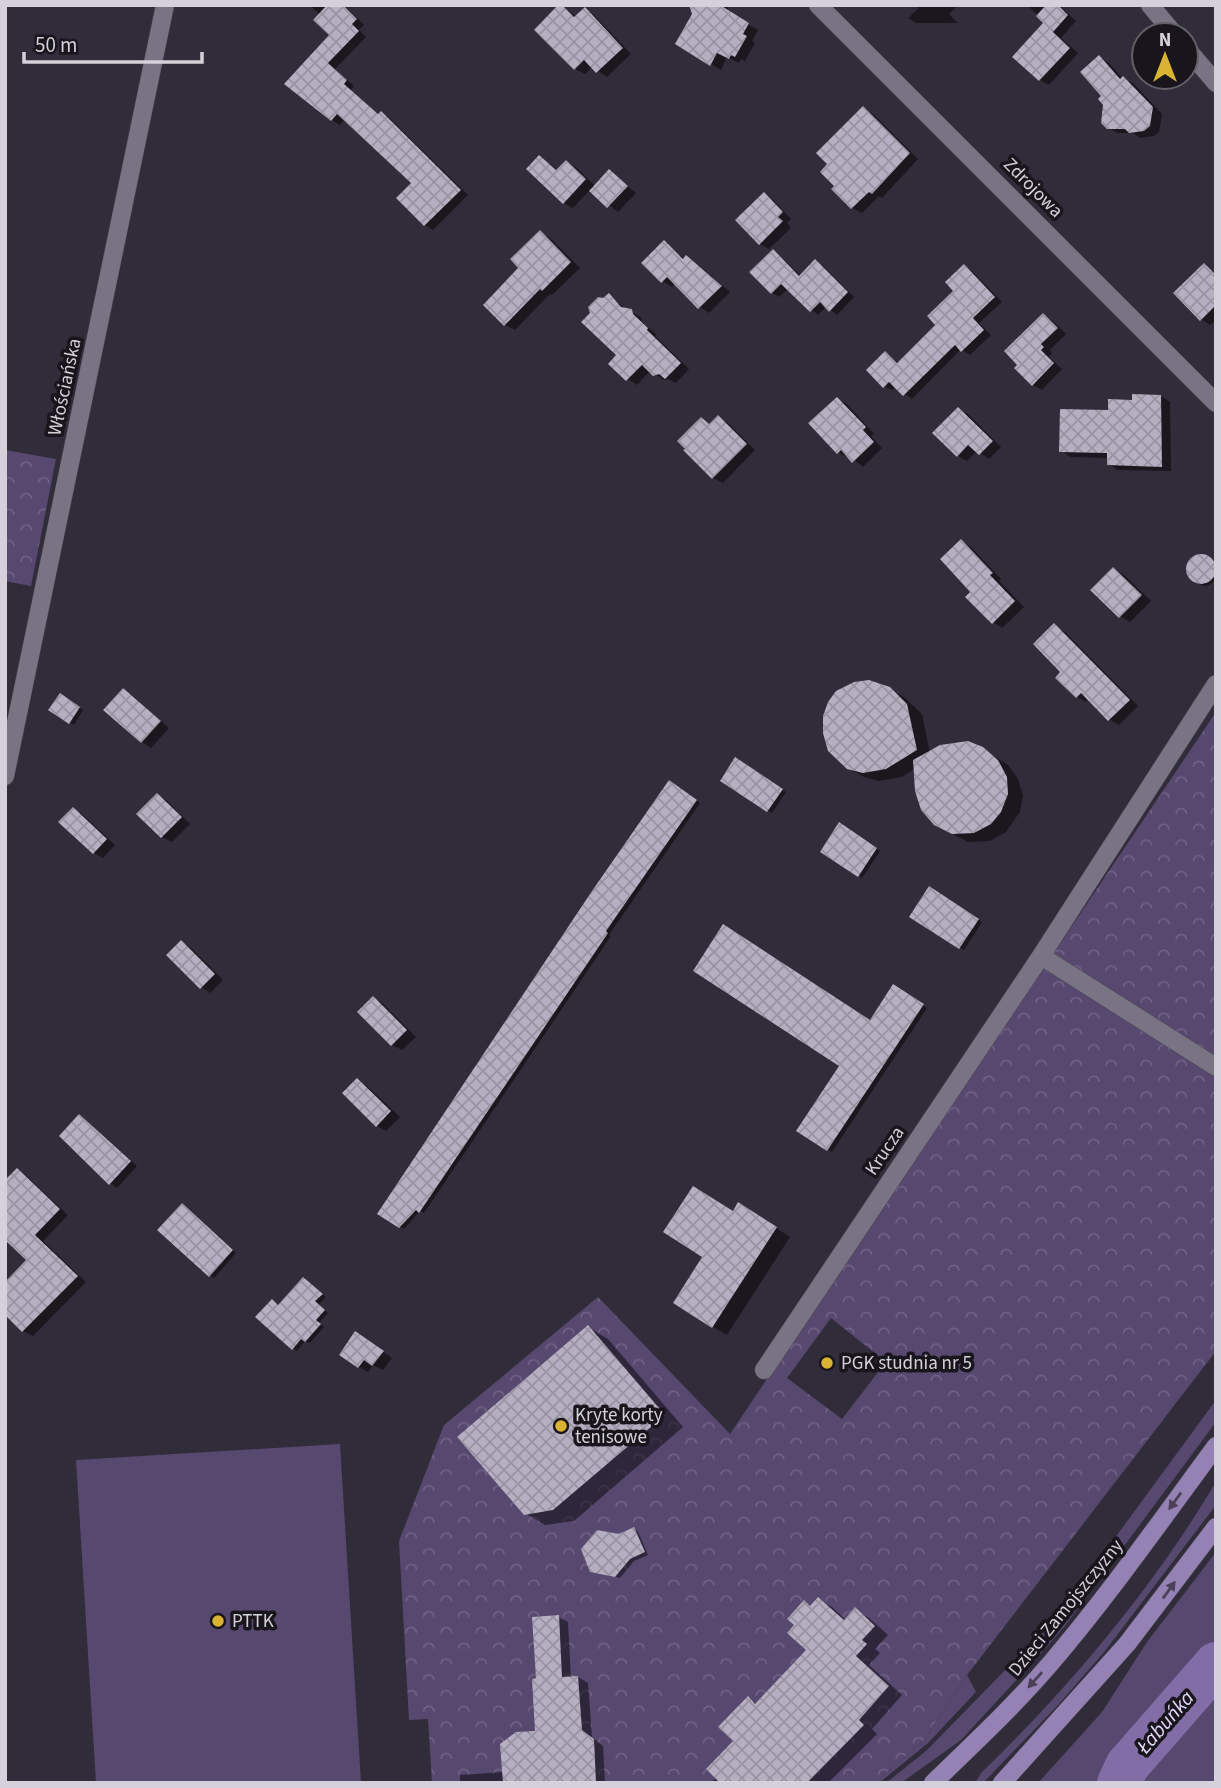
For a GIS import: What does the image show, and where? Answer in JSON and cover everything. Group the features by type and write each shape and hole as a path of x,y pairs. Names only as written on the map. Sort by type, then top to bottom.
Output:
{"main road":[{"name":"Dzieci Zamojszczyzny","path":"933,1783 1003,1715 1050,1664 1111,1588 1216,1446"},
{"path":"1002,1783 1127,1644 1216,1527"}],"street":[{"name":"Włościańska","path":"5,776 165,5"},
{"name":"Zdrojowa","path":"818,5 1216,403"},
{"path":"1150,5 1163,21"},
{"path":"1200,64 1216,83"},
{"name":"Krucza","path":"764,1370 1041,956 1216,684"},
{"path":"1041,956 1216,1067"}],"green space":[{"path":"5,450 56,459 31,586 5,581"},
{"path":"1216,712 1216,1351 967,1675 924,1740 875,1783 432,1783 428,1719 409,1720 399,1541 444,1425 598,1297 730,1434","holes":["831,1318 886,1362 842,1419 787,1378"]},
{"path":"1216,1400 1216,1422 1064,1627 961,1740 901,1783 886,1783 926,1751 1057,1617"},
{"name":"PTTK","path":"340,1444 361,1783 96,1783 76,1460"},
{"path":"1216,1482 1216,1505 1105,1651 1058,1705 983,1783 975,1783 981,1773 1046,1707 1108,1635 1165,1560"},
{"path":"1216,1552 1215,1783 1038,1783 1102,1712 1147,1642"},
{"path":"967,1675 976,1692 928,1743 879,1783 875,1783 924,1740"}],"building":[{"path":"327,5 343,5 357,19 352,24 359,31 328,63 347,80 344,84 378,114 381,111 461,190 424,226 396,198 411,183 337,114 331,121 284,84 329,35 313,20"},
{"path":"558,5 562,5 574,17 585,7 623,48 596,73 584,60 574,70 534,30"},
{"path":"689,5 720,5 749,23 743,34 747,36 735,57 731,55 729,59 717,53 710,66 675,44 692,14"},
{"path":"1046,5 1058,5 1068,15 1053,32 1070,48 1039,81 1012,57 1043,23 1036,16"},
{"path":"1099,55 1120,79 1123,76 1130,83 1130,91 1138,91 1153,107 1150,126 1144,131 1129,133 1125,129 1107,129 1101,123 1103,105 1098,99 1101,96 1080,72"},
{"path":"863,106 910,153 872,194 869,192 851,209 831,189 834,186 820,172 827,164 816,153"},
{"path":"539,155 556,170 566,160 586,179 563,204 526,169"},
{"path":"609,169 628,186 607,208 589,191"},
{"path":"764,192 783,212 778,217 783,221 759,245 735,220"},
{"path":"540,230 571,262 504,326 483,305 518,268 510,259"},
{"path":"664,240 683,259 686,255 722,286 698,309 667,277 661,283 641,263"},
{"path":"773,249 799,276 815,259 848,292 829,312 820,302 810,312 781,284 771,294 749,272"},
{"path":"1204,263 1216,275 1216,305 1200,321 1173,293"},
{"path":"964,264 995,297 973,318 984,330 961,352 955,345 903,396 889,382 883,388 866,370 885,351 897,363 935,325 927,316 953,291 945,282"},
{"path":"609,293 621,307 632,309 647,330 681,363 665,379 659,374 653,376 642,365 626,381 608,364 616,355 581,322 590,313 588,307 598,297 603,298"},
{"path":"1043,313 1058,328 1041,344 1044,347 1041,350 1054,363 1032,386 1014,368 1017,365 1004,351"},
{"path":"1132,394 1161,395 1162,467 1107,465 1107,453 1059,452 1060,409 1108,410 1108,399 1132,400"},
{"path":"837,397 866,427 863,430 874,442 852,463 841,450 837,454 808,423"},
{"path":"958,407 993,441 979,455 968,445 957,457 932,433"},
{"path":"718,415 747,444 712,479 677,441 701,417 709,424"},
{"path":"961,539 1015,601 992,624 965,597 970,592 940,559"},
{"path":"1201,554 1212,558 1216,569 1212,580 1201,584 1190,580 1186,569 1190,558"},
{"path":"1113,567 1142,595 1119,618 1090,590"},
{"path":"1054,623 1130,700 1108,721 1081,693 1076,698 1055,678 1060,672 1033,644"},
{"path":"869,680 890,687 907,704 917,750 886,769 863,773 847,769 828,751 823,733 823,716 836,691 854,682"},
{"path":"123,688 161,721 141,743 103,710"},
{"path":"60,693 80,707 69,724 48,710"},
{"path":"968,741 983,747 998,760 1007,777 1008,794 1001,812 991,824 974,833 952,834 934,825 921,810 915,791 913,760 940,745"},
{"path":"735,757 783,789 767,812 720,781"},
{"path":"669,780 697,800 606,931 608,933 419,1213 416,1210 399,1228 377,1214 592,891"},
{"path":"157,793 182,817 161,838 136,814"},
{"path":"73,807 107,839 93,854 58,822"},
{"path":"839,822 877,848 858,877 820,852"},
{"path":"929,886 979,919 959,949 909,917"},
{"path":"723,924 870,1020 893,984 924,1004 827,1151 796,1131 839,1066 693,971"},
{"path":"181,940 215,974 200,989 166,955"},
{"path":"373,996 407,1030 391,1046 357,1012"},
{"path":"357,1078 391,1111 376,1127 342,1093"},
{"path":"79,1114 131,1161 109,1185 59,1136"},
{"path":"17,1168 60,1209 35,1235 78,1276 22,1332 5,1315 5,1282 26,1260 5,1240 5,1180"},
{"path":"693,1186 733,1211 738,1202 777,1227 712,1328 673,1303 702,1257 663,1232"},
{"path":"182,1203 233,1250 209,1277 157,1230"},
{"path":"303,1277 323,1294 315,1301 325,1310 316,1320 321,1324 305,1342 301,1339 292,1350 255,1317 272,1299 278,1305"},
{"name":"Kryte korty tenisowe","path":"588,1325 665,1415 553,1510 524,1515 457,1437"},
{"path":"355,1331 384,1351 372,1366 364,1360 358,1368 339,1355"},
{"path":"634,1527 645,1552 630,1559 615,1577 590,1572 581,1549 597,1530 619,1534"},
{"path":"818,1597 844,1620 855,1607 875,1626 862,1640 867,1644 856,1656 889,1686 859,1720 864,1725 807,1783 720,1783 706,1769 733,1741 718,1727 748,1696 755,1704 806,1650 787,1633 794,1625 787,1619 804,1600 810,1606"},
{"path":"559,1615 562,1677 578,1676 582,1730 594,1739 596,1783 503,1783 500,1744 516,1732 535,1731 532,1679 536,1678 532,1617"}],"waterway":[{"name":"Łabuńka","path":"1119,1783 1127,1766 1216,1664"}],"place":[{"name":"PGK studnia nr 5","path":"827,1363"},
{"name":"Kryte korty tenisowe","path":"561,1426"},
{"name":"PTTK","path":"218,1621"}]}
